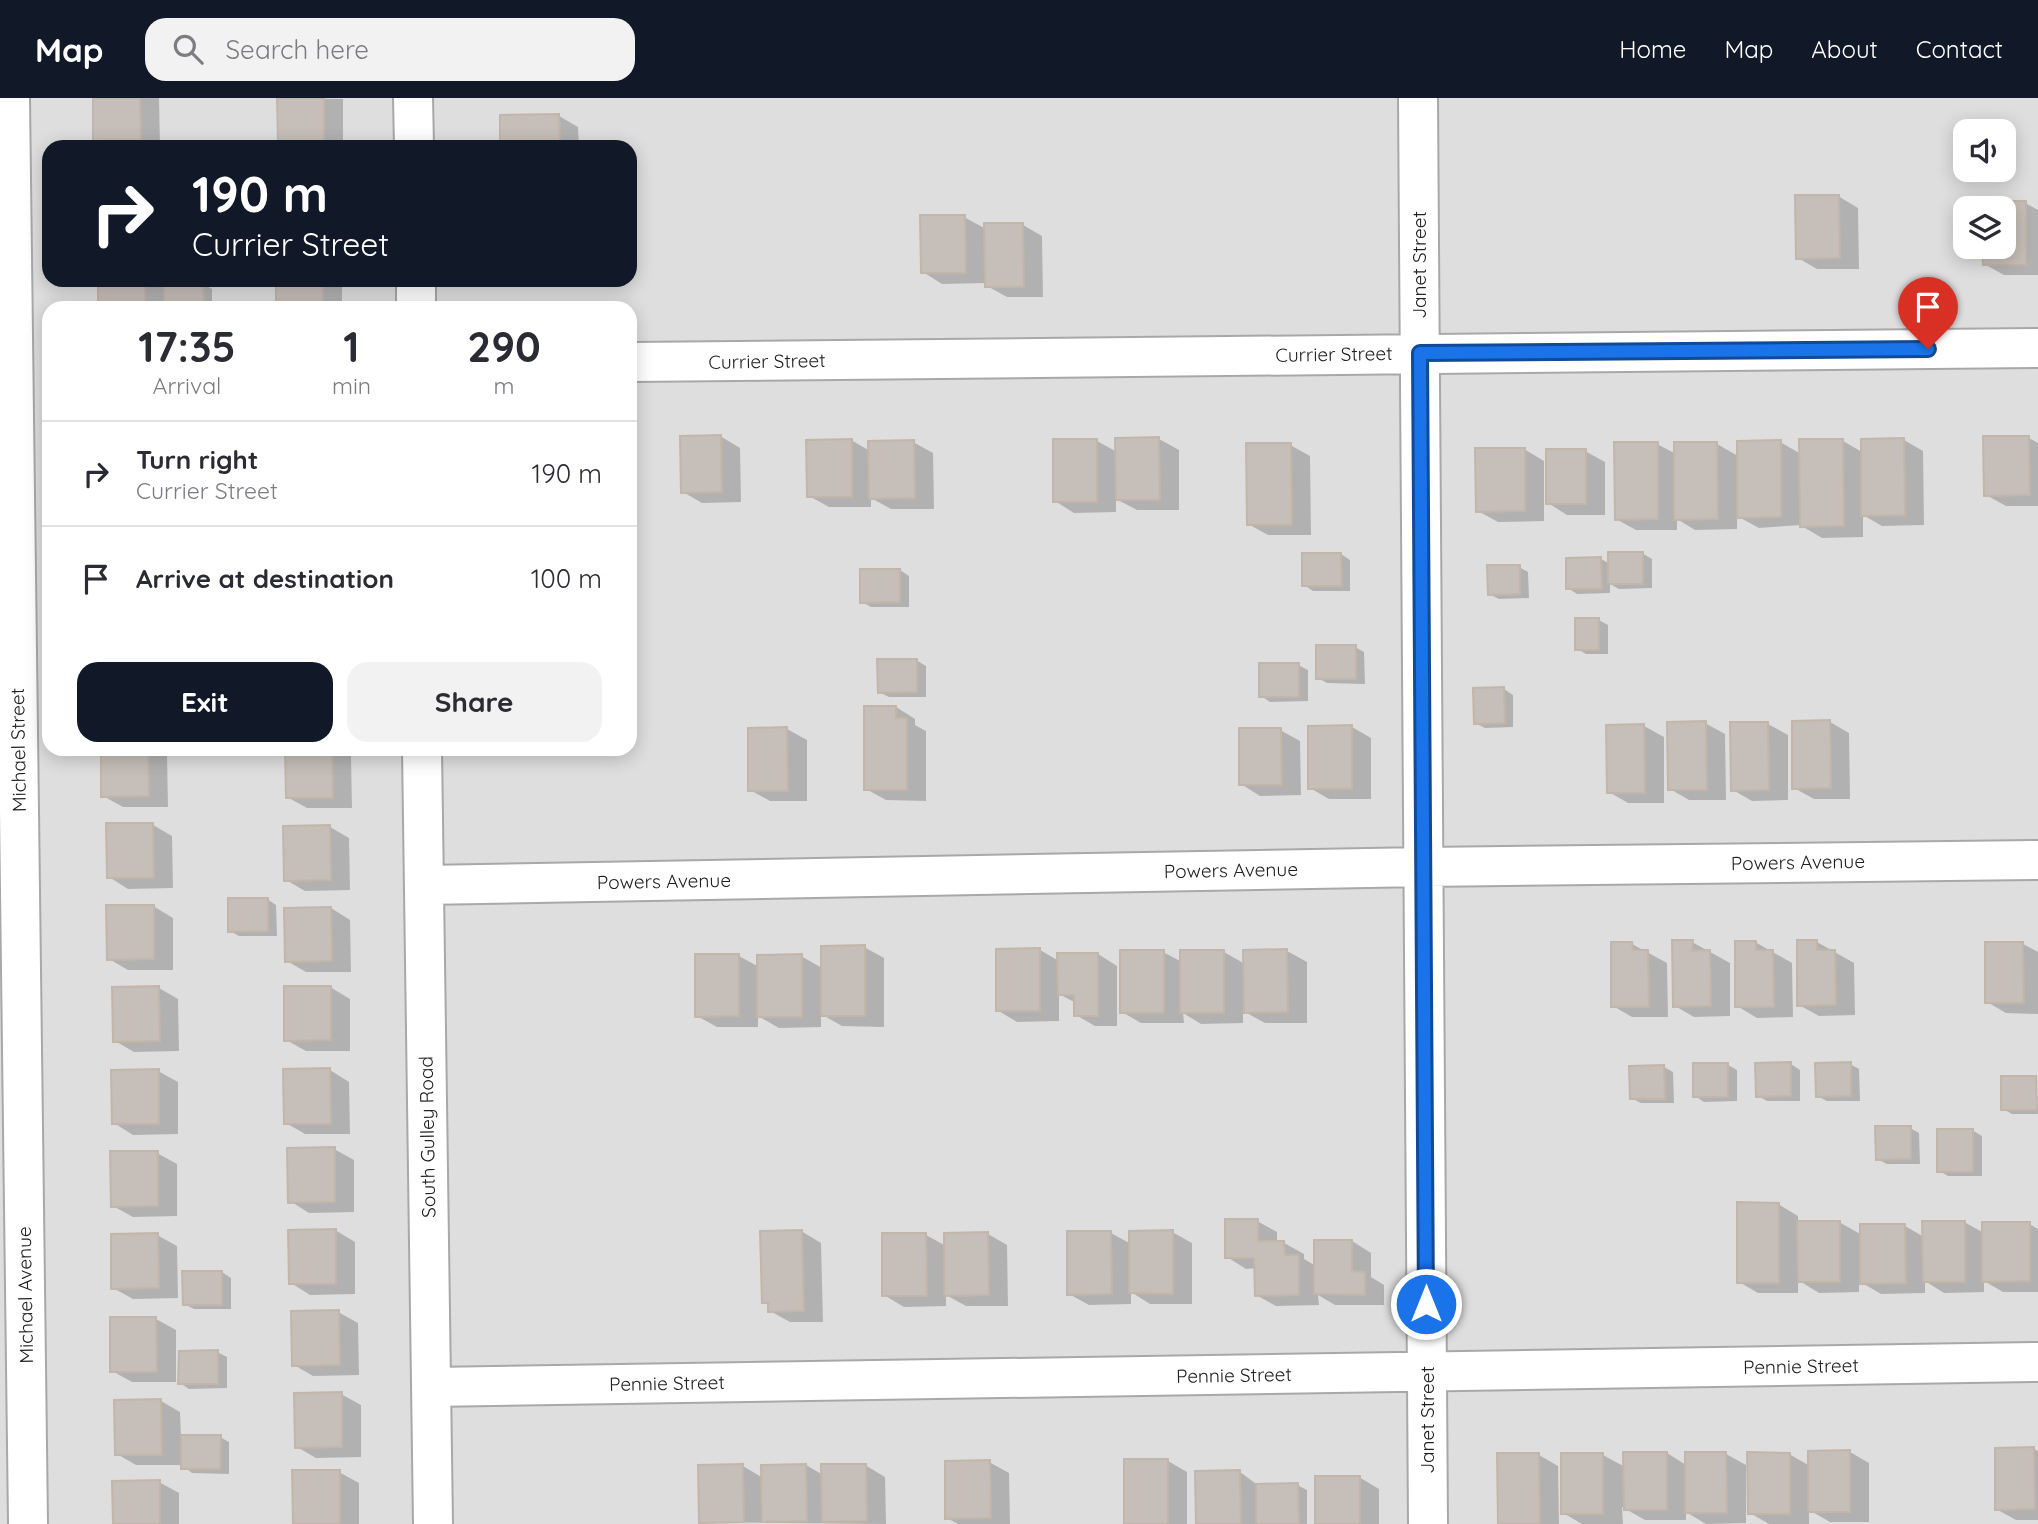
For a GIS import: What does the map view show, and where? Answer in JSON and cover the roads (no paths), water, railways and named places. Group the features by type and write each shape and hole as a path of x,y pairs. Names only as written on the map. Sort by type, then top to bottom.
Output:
{"street":[{"name":"Michael Street","path":"10,98 11,1066"},
{"path":"413,98 414,140"},
{"name":"Janet Street","path":"1418,98 1428,1524"},
{"name":"Currier Street","path":"637,362 2038,348"},
{"name":"South Gulley Road","path":"422,756 433,1524"},
{"name":"Powers Avenue","path":"424,885 1424,866 2038,860"},
{"name":"Michael Avenue","path":"11,1066 28,1524"},
{"name":"Pennie Street","path":"431,1387 2038,1362"}]}
